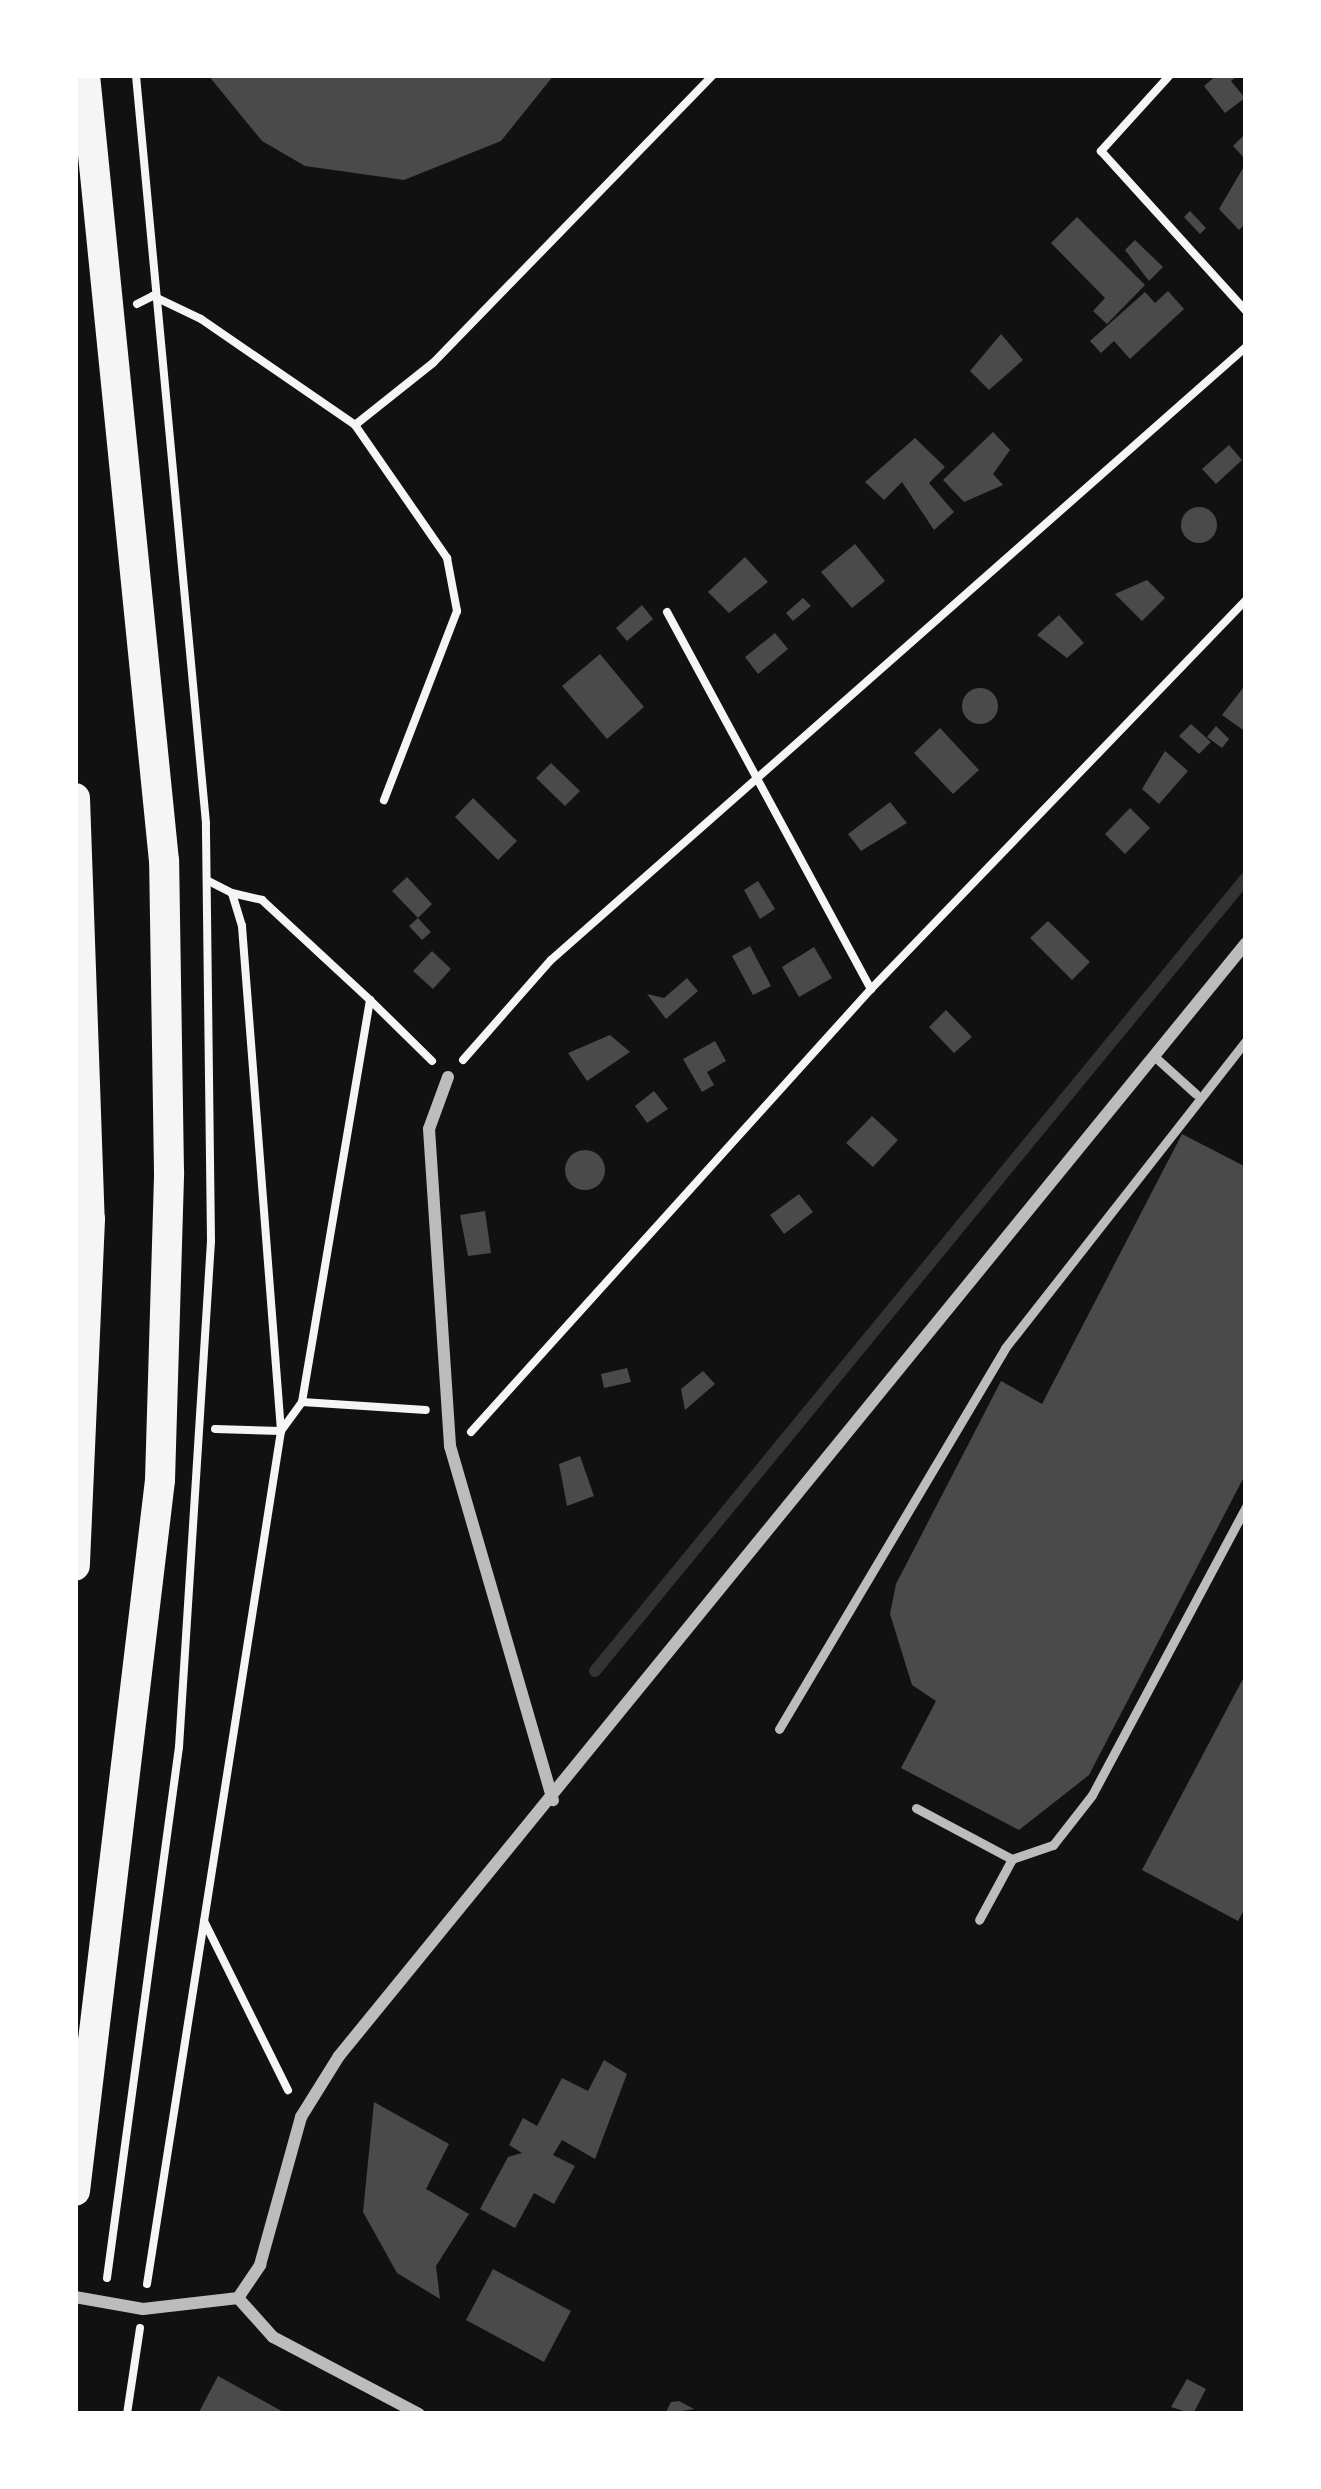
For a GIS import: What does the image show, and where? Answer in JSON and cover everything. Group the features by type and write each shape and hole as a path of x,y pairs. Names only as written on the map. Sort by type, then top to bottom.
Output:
{"main road":[{"path":"75,2191 160,1480 164,861 85,75"},
{"path":"75,798 84,934 90,1219 75,1566"}],"street":[{"path":"75,2297 143,2309 238,2298 260,2265 301,2117 1246,944"},
{"path":"448,1077 429,1129 450,1446 553,1800"},
{"path":"238,2298 273,2337 419,2414"}],"lane":[{"path":"779,1729 1004,1348 1196,1094 1246,1040"},
{"path":"1155,1058 1196,1094"},
{"path":"979,1920 1012,1859 1053,1845 1092,1795 1246,1506"},
{"path":"916,1808 1012,1859"}],"path":[{"path":"104,2302 179,1747 206,1410 206,823 136,75"},
{"path":"355,425 434,363 713,75"},
{"path":"1170,75 1102,152 1246,311"},
{"path":"121,313 153,296 272,359 355,425 447,558 457,611 384,800"},
{"path":"207,880 232,893 262,900 448,1077 551,960 1246,347"},
{"path":"450,1446 489,1420 871,989 1246,600"},
{"path":"667,612 871,989"},
{"path":"127,2414 281,1431 232,893"},
{"path":"281,1431 302,1402 370,1000"},
{"path":"302,1402 446,1412"},
{"path":"215,1429 281,1431"},
{"path":"203,1920 301,2117"}],"building":[{"path":"208,75 554,75 501,141 404,180 305,166 262,141"},
{"path":"1217,75 1239,75 1231,81 1245,98 1225,113 1204,86"},
{"path":"1246,133 1246,160 1233,146"},
{"path":"1246,163 1246,223 1239,230 1219,209"},
{"path":"1190,211 1206,228 1200,234 1184,217"},
{"path":"1077,217 1145,285 1107,324 1093,311 1105,298 1051,243"},
{"path":"1135,240 1163,267 1149,281 1125,250"},
{"path":"1168,291 1184,309 1130,359 1114,341 1101,353 1090,341 1145,292 1155,303"},
{"path":"1001,334 1023,360 989,390 970,371"},
{"path":"993,432 1010,450 993,474 1003,485 964,502 943,480"},
{"path":"915,438 945,467 929,483 954,512 934,530 902,482 884,500 865,482"},
{"path":"1229,445 1242,460 1216,484 1202,469"},
{"path":"1199,507 1212,512 1217,525 1212,538 1199,543 1186,538 1181,525 1186,512"},
{"path":"855,544 885,581 852,608 821,572"},
{"path":"745,557 768,582 729,613 708,592"},
{"path":"1147,580 1165,598 1142,621 1115,594"},
{"path":"803,598 811,606 793,621 786,613"},
{"path":"642,605 653,619 627,641 616,628"},
{"path":"1059,615 1084,643 1067,658 1037,635"},
{"path":"775,633 788,649 758,674 745,657"},
{"path":"600,654 644,707 607,739 562,686"},
{"path":"1246,684 1246,732 1222,715"},
{"path":"980,688 993,693 998,706 993,719 980,724 967,719 962,706 967,693"},
{"path":"1191,724 1211,742 1199,754 1179,736"},
{"path":"1216,726 1229,739 1222,748 1207,737"},
{"path":"940,728 979,770 953,794 914,753"},
{"path":"1165,751 1188,771 1159,804 1142,789"},
{"path":"551,763 580,791 565,806 536,778"},
{"path":"473,798 517,841 498,860 455,817"},
{"path":"890,802 907,823 861,851 848,834"},
{"path":"1130,808 1150,828 1125,854 1105,834"},
{"path":"407,877 432,904 418,918 392,891"},
{"path":"758,881 775,909 760,919 744,890"},
{"path":"418,918 431,932 422,940 409,926"},
{"path":"1048,921 1090,962 1072,980 1030,938"},
{"path":"750,946 771,986 753,995 732,956"},
{"path":"814,947 832,978 799,997 782,967"},
{"path":"432,951 451,969 433,989 413,971"},
{"path":"687,978 698,991 666,1019 647,994 664,998"},
{"path":"946,1010 972,1037 954,1053 929,1027"},
{"path":"610,1035 630,1052 587,1081 568,1053"},
{"path":"715,1041 726,1061 707,1072 714,1085 702,1092 683,1059"},
{"path":"654,1091 668,1109 647,1123 635,1106"},
{"path":"872,1116 898,1140 873,1167 846,1143"},
{"path":"1182,1134 1246,1167 1246,1473 1089,1775 1019,1830 901,1768 936,1701 912,1685 890,1614 896,1584 1001,1381 1042,1404"},
{"path":"585,1150 599,1156 605,1170 599,1184 585,1190 571,1184 565,1170 571,1156"},
{"path":"799,1194 813,1212 784,1234 770,1215"},
{"path":"485,1211 491,1253 468,1256 460,1215"},
{"path":"627,1368 631,1382 604,1388 601,1374"},
{"path":"703,1371 715,1384 685,1410 681,1389"},
{"path":"580,1456 594,1496 567,1506 559,1464"},
{"path":"1246,1673 1246,1906 1238,1921 1142,1870"},
{"path":"604,2060 627,2074 595,2159 562,2140 553,2155 575,2166 554,2204 534,2193 515,2228 480,2209 508,2157 522,2153 509,2145 523,2118 537,2126 562,2078 588,2091"},
{"path":"374,2102 449,2144 426,2189 469,2214 436,2266 440,2299 397,2273 363,2212"},
{"path":"493,2269 571,2311 544,2362 466,2320"},
{"path":"218,2376 287,2414 198,2414"},
{"path":"1187,2379 1206,2389 1193,2414 1171,2407"},
{"path":"679,2401 694,2409 665,2414 671,2402"}],"waterway":[{"path":"595,1671 1246,878"}]}
